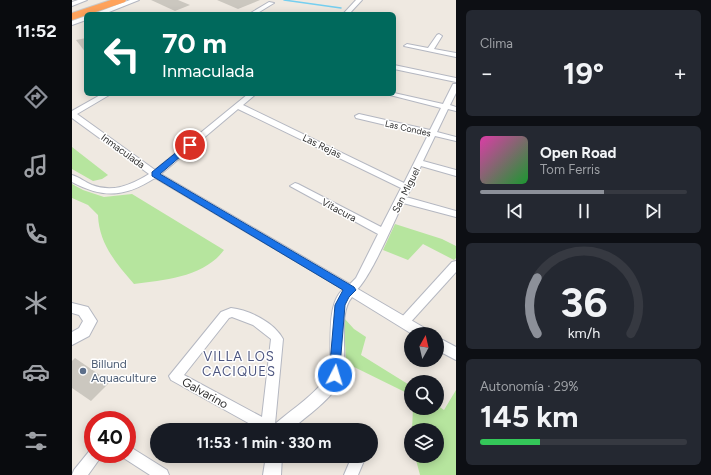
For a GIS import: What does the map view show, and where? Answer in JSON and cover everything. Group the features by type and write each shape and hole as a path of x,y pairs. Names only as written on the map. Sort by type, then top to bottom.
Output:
{"highway":[{"path":"72,12 107,0"},
{"path":"86,12 121,0"},
{"path":"72,17 84,13"}],"street":[{"path":"72,4 84,0"},
{"path":"103,12 136,0"},
{"path":"348,12 359,0"},
{"path":"255,12 271,3"},
{"path":"72,23 84,19"},
{"path":"430,50 439,36"},
{"path":"407,46 456,56"},
{"path":"396,67 456,80"},
{"name":"San Miguel","path":"351,290 360,280 407,188 456,86"},
{"path":"396,95 456,109"},
{"name":"Inmaculada","path":"104,96 72,114 155,174 412,327"},
{"path":"72,178 92,189 110,191 124,190 138,185 155,174 250,96"},
{"name":"Las Rejas","path":"238,106 407,188"},
{"name":"Las Condes","path":"359,116 456,139"},
{"path":"419,163 456,173"},
{"name":"Vitacura","path":"295,186 384,233"},
{"path":"401,199 456,214"},
{"path":"404,322 456,265"},
{"path":"281,423 333,381 336,364 340,305 344,295 351,290"},
{"path":"72,338 84,332 90,321 86,312 73,307"},
{"name":"Galvarino","path":"231,312 239,314 273,332 277,338 274,429 175,376 226,315 231,312"},
{"path":"444,347 456,354"},
{"path":"136,458 162,475"},
{"path":"78,475 88,463"},
{"path":"272,475 273,463"},
{"path":"351,475 357,463"}],"green space":[{"path":"72,147 108,175 102,179 93,181 72,169"},
{"path":"72,184 83,190 104,197 132,194 224,250 216,259 195,272 171,279 134,284 115,261 105,244 99,225 98,215 88,205 72,198"},
{"path":"395,224 442,239 456,246 456,258 454,260 423,244 408,260 383,250"},
{"path":"344,318 354,329 366,337 361,355 404,382 404,392 346,363"},
{"path":"456,390 456,475 420,475 417,463 444,463 444,423 412,423 413,415 444,415 444,410"}],"building":[{"path":"151,0 178,0 190,5 175,11"},
{"path":"217,0 260,0 238,9"},
{"path":"84,38 84,50 76,40"},
{"name":"Billund Aquaculture","path":"75,358 110,382 91,401 72,388 72,361"}],"waterway":[{"path":"284,0 341,8"}],"place":[{"name":"Billund Aquaculture","path":"83,371"}],"district":[{"name":"VILLA LOS CACIQUES","path":"239,364"}],"route":[{"path":"190,145 155,174 351,290 344,295 340,305 335,375"}]}
